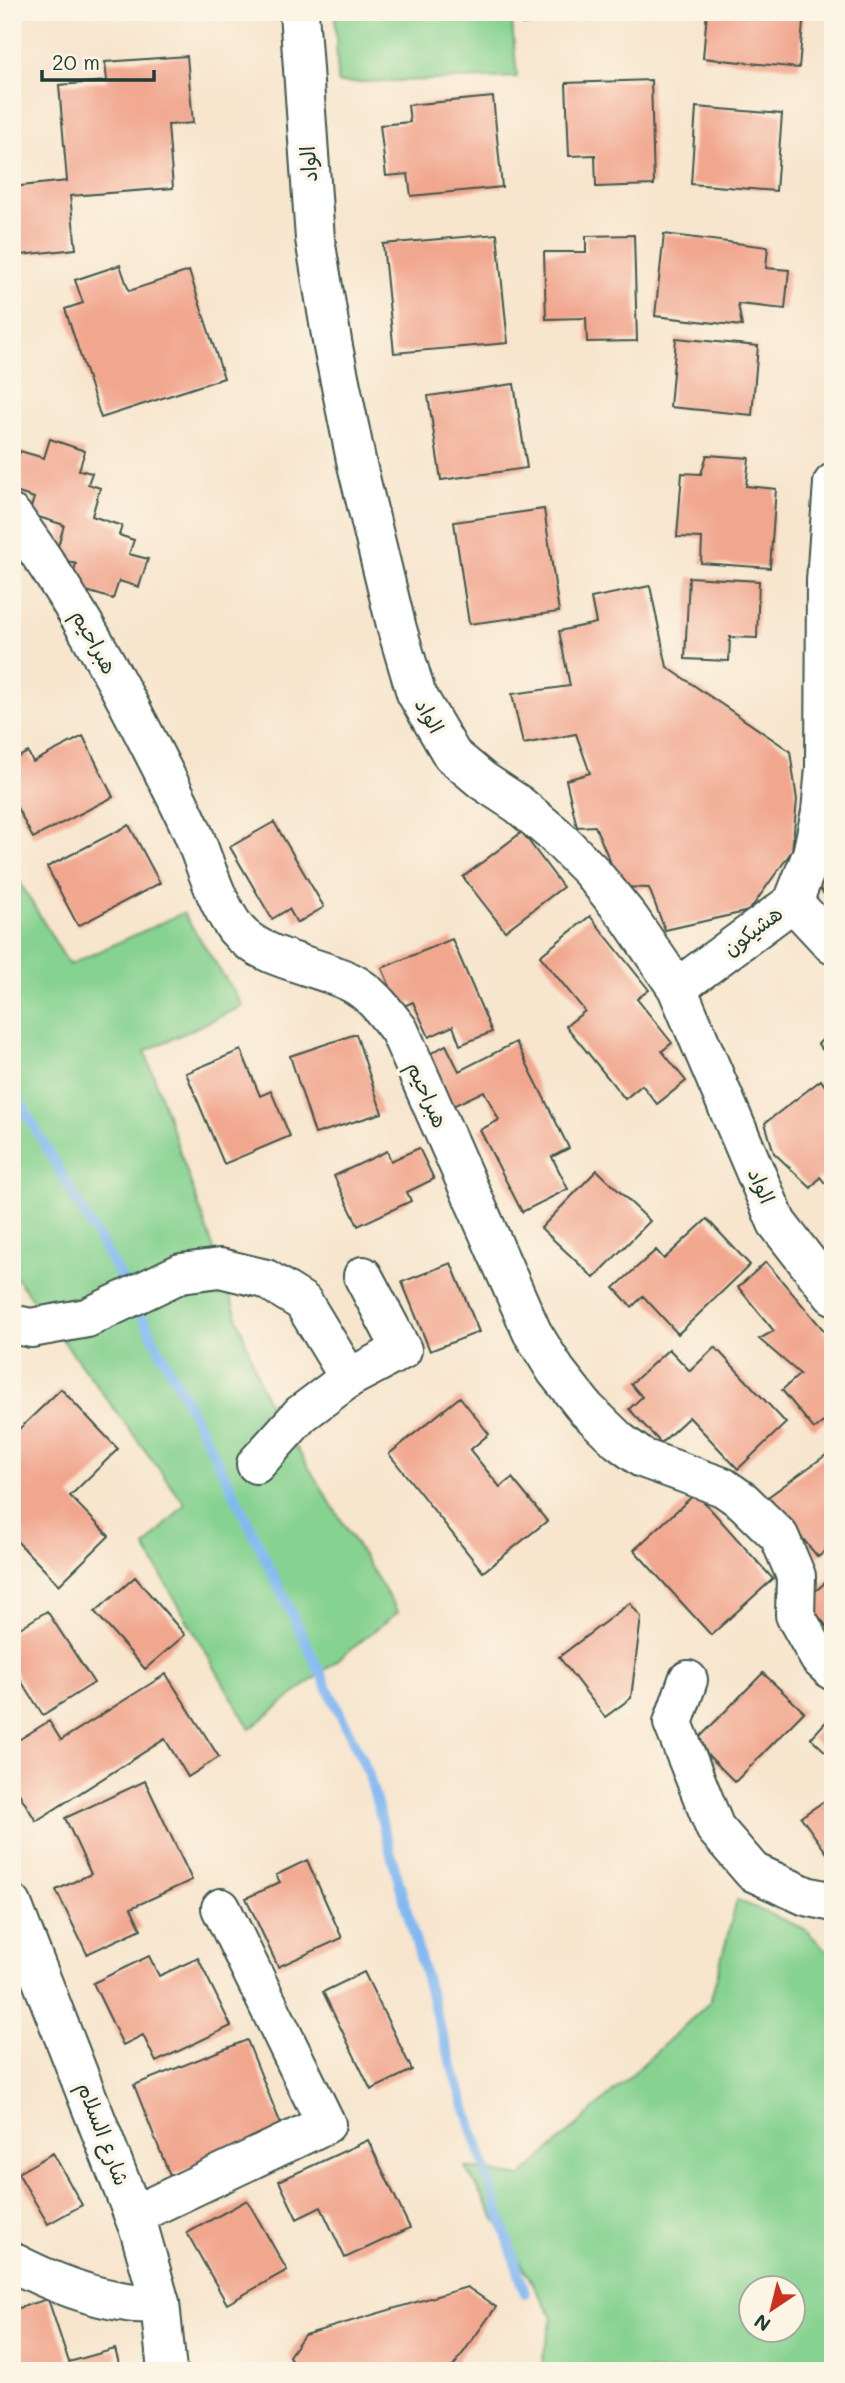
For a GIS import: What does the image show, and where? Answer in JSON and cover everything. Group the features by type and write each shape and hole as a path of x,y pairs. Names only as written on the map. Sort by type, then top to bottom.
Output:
{"street":[{"name":"الواد","path":"299,12 315,239 332,347 357,465 397,629 416,693 452,755 482,781 518,804 590,870 630,919 677,988 777,1223 833,1295"},
{"name":"هشيكون","path":"677,988 793,902 812,854 821,812 825,768 826,582 833,483"},
{"name":"هبراحيم","path":"12,515 41,554 94,641 172,789 193,834 219,903 238,932 272,956 317,968 353,983 378,1003 399,1030 532,1332 556,1371 586,1409 619,1441 642,1458 723,1488 743,1502 779,1536 796,1576 795,1615 819,1658 833,1671"},
{"path":"793,902 833,945"},
{"path":"12,1324 31,1328 87,1318 181,1273 220,1268 266,1279 303,1302 349,1378"},
{"path":"256,1464 301,1414 349,1378 402,1350 363,1276"},
{"path":"688,1680 673,1723 715,1828 753,1872 806,1896 833,1902"},
{"name":"شارع السلام","path":"12,1904 134,2215 160,2303 167,2371"},
{"path":"134,2215 326,2124 221,1908"},
{"path":"12,2262 38,2275 91,2293 127,2302 160,2303"}],"green space":[{"path":"335,12 511,12 517,77 338,83"},
{"path":"12,869 69,965 183,913 243,1006 145,1051 265,1397 398,1612 250,1729 145,1547 185,1504 12,1272"},
{"path":"737,1900 805,1929 833,1957 833,2358 829,2371 540,2371 552,2317 465,2167 521,2177 710,2002"}],"building":[{"path":"521,12 624,12 624,14 522,24"},
{"path":"707,12 804,12 799,68 703,58"},
{"path":"187,56 193,123 168,125 173,188 70,196 76,249 12,256 12,187 67,181 59,85 107,81 105,62"},
{"path":"651,80 654,185 596,187 595,155 569,156 566,83"},
{"path":"493,97 502,187 411,196 408,174 386,176 380,125 410,122 408,105"},
{"path":"696,107 782,114 776,191 691,184"},
{"path":"497,234 508,343 394,353 383,244"},
{"path":"664,234 768,247 766,268 789,270 785,309 738,304 742,326 655,316"},
{"path":"634,235 637,341 587,342 586,318 546,319 544,252 586,252 586,236"},
{"path":"120,265 129,291 189,271 224,378 101,418 65,309 83,303 75,280"},
{"path":"676,338 758,346 752,415 670,407"},
{"path":"514,384 527,468 441,480 428,396"},
{"path":"50,439 85,451 79,470 92,473 88,484 100,488 92,516 122,526 119,535 134,540 129,554 148,559 139,587 119,581 113,599 70,586 76,564 55,557 64,525 29,514 34,498 12,491 12,477 20,451 44,458"},
{"path":"707,455 749,458 746,486 776,489 770,568 701,563 702,538 677,537 682,473 701,474"},
{"path":"544,509 559,612 469,624 454,522"},
{"path":"689,577 759,581 757,638 730,637 729,661 685,659"},
{"path":"650,586 667,667 790,751 797,800 792,851 749,911 665,930 649,888 621,887 595,826 577,827 566,780 590,773 576,734 523,744 512,694 570,686 559,631 596,623 591,598"},
{"path":"83,736 113,797 33,838 12,798 12,760 28,752 33,762"},
{"path":"274,822 324,907 297,923 289,909 272,919 230,847"},
{"path":"129,825 160,883 78,926 47,867"},
{"path":"522,832 563,887 505,931 463,877"},
{"path":"833,859 833,905 810,877"},
{"path":"590,916 649,990 637,999 672,1043 662,1051 686,1081 657,1104 642,1085 625,1099 566,1026 585,1011 540,956"},
{"path":"452,939 492,1032 460,1045 453,1026 429,1037 413,1002 399,1008 382,968"},
{"path":"833,1029 833,1063 818,1044"},
{"path":"356,1034 382,1113 315,1134 290,1056"},
{"path":"516,1042 569,1148 552,1157 568,1189 522,1212 480,1130 499,1120 484,1091 453,1106 428,1055 446,1045 459,1071"},
{"path":"241,1050 260,1096 271,1091 290,1136 224,1164 186,1073"},
{"path":"821,1080 833,1098 833,1187 830,1189 820,1177 811,1188 774,1153 765,1123"},
{"path":"419,1148 434,1179 407,1192 411,1201 358,1226 334,1176 387,1151 391,1161"},
{"path":"597,1170 650,1221 594,1278 541,1228"},
{"path":"707,1219 750,1265 678,1334 643,1296 632,1307 614,1288 656,1250 664,1259"},
{"path":"766,1262 833,1341 833,1415 814,1429 782,1390 800,1374 759,1339 774,1331 738,1287"},
{"path":"451,1263 479,1332 430,1351 402,1282"},
{"path":"715,1347 786,1423 738,1469 689,1417 661,1443 629,1409 642,1397 631,1384 669,1349 690,1371"},
{"path":"61,1389 118,1449 70,1496 109,1536 59,1585 12,1536 12,1436"},
{"path":"460,1397 489,1434 470,1450 500,1487 512,1478 547,1521 483,1572 389,1454"},
{"path":"826,1455 833,1463 833,1545 818,1557 768,1497"},
{"path":"696,1493 773,1579 711,1635 634,1550"},
{"path":"833,1576 833,1634 805,1600"},
{"path":"135,1577 185,1635 145,1669 95,1612"},
{"path":"630,1603 641,1617 631,1698 605,1717 559,1657"},
{"path":"47,1611 94,1683 43,1715 12,1667 12,1633"},
{"path":"763,1673 804,1712 735,1782 695,1742"},
{"path":"166,1674 219,1757 188,1777 165,1739 36,1821 12,1782 12,1744 49,1721 61,1740"},
{"path":"833,1714 833,1759 811,1738"},
{"path":"145,1781 192,1880 131,1908 141,1929 87,1954 56,1890 91,1874 65,1818"},
{"path":"833,1795 833,1857 831,1859 801,1817"},
{"path":"307,1860 342,1938 278,1967 246,1898 280,1882 276,1875"},
{"path":"149,1956 159,1976 198,1958 231,2026 156,2062 143,2035 123,2045 93,1983"},
{"path":"364,1972 412,2070 371,2090 323,1992"},
{"path":"247,2040 284,2132 170,2176 134,2085"},
{"path":"368,2140 410,2228 345,2258 321,2207 297,2219 279,2181"},
{"path":"53,2153 82,2205 48,2224 18,2173"},
{"path":"247,2200 287,2270 227,2304 187,2233"},
{"path":"467,2287 496,2307 450,2371 297,2371 289,2356 304,2335"},
{"path":"48,2299 69,2362 115,2349 121,2371 12,2371 12,2310"}],"waterway":[{"path":"12,1088 132,1297 232,1489 368,1772 438,2021 525,2293"}]}
